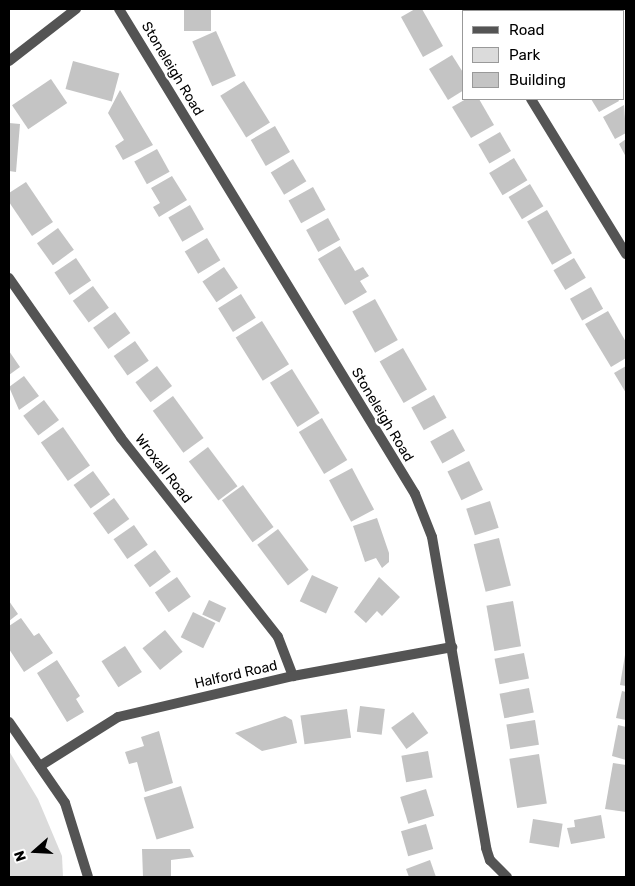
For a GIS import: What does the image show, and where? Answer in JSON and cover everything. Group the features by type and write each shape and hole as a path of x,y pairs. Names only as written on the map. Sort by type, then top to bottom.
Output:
{"street":[{"path":"9,61 76,9"},
{"name":"Stoneleigh Road","path":"119,9 415,494 432,537 486,848 490,860 507,877"},
{"path":"532,100 626,254"},
{"name":"Wroxall Road","path":"9,278 121,438 278,637 293,676"},
{"name":"Halford Road","path":"40,766 118,717 293,676 452,647"},
{"path":"9,722 40,766 74,825 88,877"}],"green space":[{"path":"9,751 38,799 62,856 63,877 9,877"}],"building":[{"path":"184,9 211,9 211,31 184,31"},
{"path":"415,9 422,9 443,46 423,57 401,17"},
{"path":"537,9 566,9 566,10"},
{"path":"216,31 236,76 212,86 192,42"},
{"path":"452,55 462,71 462,91 448,100 429,69"},
{"path":"73,61 119,73 112,101 65,89"},
{"path":"51,79 67,103 28,129 12,105"},
{"path":"244,81 270,123 246,137 220,96"},
{"path":"120,90 153,145 123,160 115,146 124,140 108,113"},
{"path":"464,100 480,100 494,125 471,138 452,107"},
{"path":"592,100 618,100 619,101 599,112"},
{"path":"624,105 626,133 615,139 603,117"},
{"path":"9,123 20,124 16,172 9,171"},
{"path":"275,126 290,152 266,166 251,140"},
{"path":"500,132 511,151 489,164 478,144"},
{"path":"626,139 626,157 619,144"},
{"path":"157,149 170,172 147,184 134,162"},
{"path":"514,158 527,180 503,195 489,173"},
{"path":"293,159 306,181 284,195 271,172"},
{"path":"172,176 187,200 159,217 153,207 160,203 151,188"},
{"path":"26,182 53,222 32,236 9,202 9,193"},
{"path":"530,184 543,206 522,219 509,197"},
{"path":"313,187 326,210 301,223 289,201"},
{"path":"190,205 204,229 182,242 168,218"},
{"path":"547,210 572,253 552,265 527,222"},
{"path":"328,218 340,240 318,252 306,230"},
{"path":"58,228 74,250 53,265 37,243"},
{"path":"207,238 220,260 198,274 185,251"},
{"path":"340,246 355,271 363,267 369,276 360,281 367,292 345,305 318,259"},
{"path":"76,258 91,280 70,295 54,273"},
{"path":"574,258 586,278 565,290 553,270"},
{"path":"224,267 238,288 216,302 202,282"},
{"path":"93,286 109,308 89,323 73,301"},
{"path":"591,287 603,309 582,321 570,299"},
{"path":"241,294 256,318 233,332 218,308"},
{"path":"375,299 398,340 375,353 352,312"},
{"path":"608,311 626,342 626,358 611,367 585,324"},
{"path":"115,312 130,333 108,349 93,328"},
{"path":"262,321 289,364 263,381 236,337"},
{"path":"135,341 149,361 127,376 114,356"},
{"path":"403,348 427,390 404,403 380,362"},
{"path":"9,351 20,367 9,375"},
{"path":"157,366 172,386 150,402 135,382"},
{"path":"626,366 626,393 614,373"},
{"path":"292,369 320,413 298,427 270,383"},
{"path":"24,376 39,396 19,410 9,387"},
{"path":"434,395 447,418 424,430 411,408"},
{"path":"173,396 204,438 183,453 153,411"},
{"path":"44,400 59,420 38,436 23,416"},
{"path":"322,418 347,460 324,474 299,432"},
{"path":"63,427 90,466 68,481 41,442"},
{"path":"453,429 465,451 442,463 430,442"},
{"path":"208,447 237,486 218,501 189,461"},
{"path":"469,461 483,490 461,500 447,472"},
{"path":"352,468 374,509 351,522 329,480"},
{"path":"93,471 110,494 91,509 74,485"},
{"path":"243,485 274,527 253,542 222,500"},
{"path":"114,498 129,519 108,534 93,513"},
{"path":"490,501 499,528 475,535 466,509"},
{"path":"377,518 389,553 389,562 382,568 376,558 365,562 353,526"},
{"path":"134,525 148,545 127,559 114,539"},
{"path":"278,529 309,570 288,585 257,545"},
{"path":"499,538 511,586 486,592 474,544"},
{"path":"155,550 171,572 150,587 134,565"},
{"path":"312,575 338,587 326,614 300,601"},
{"path":"177,577 191,597 169,612 155,592"},
{"path":"379,577 400,597 382,616 377,611 366,623 354,612"},
{"path":"209,600 226,608 219,623 202,615"},
{"path":"9,601 18,614 9,621"},
{"path":"513,601 521,646 494,651 486,606"},
{"path":"193,612 215,623 203,648 181,637"},
{"path":"21,618 34,636 39,633 53,653 24,672 9,649 9,626"},
{"path":"165,630 183,652 160,670 142,648"},
{"path":"125,646 142,672 118,687 102,661"},
{"path":"524,653 529,679 500,684 495,659"},
{"path":"626,655 626,686 620,685"},
{"path":"57,660 80,696 76,699 84,712 67,722 37,673"},
{"path":"529,688 534,713 504,718 500,694"},
{"path":"622,691 626,692 626,720 616,718"},
{"path":"360,706 385,709 382,735 357,732"},
{"path":"347,709 351,738 304,744 300,716"},
{"path":"413,712 428,733 406,749 391,728"},
{"path":"285,716 292,720 297,743 262,751 235,733"},
{"path":"535,720 539,745 510,749 506,725"},
{"path":"618,725 626,727 626,760 612,756"},
{"path":"159,731 173,783 145,792 137,762 129,764 125,752 144,746 141,737"},
{"path":"428,751 433,778 406,782 401,756"},
{"path":"539,754 547,803 517,808 509,759"},
{"path":"613,763 626,765 626,812 605,809"},
{"path":"181,786 194,828 157,839 144,797"},
{"path":"426,789 434,816 408,824 400,797"},
{"path":"601,815 605,838 571,844 567,828 575,827 574,820"},
{"path":"533,819 563,824 559,847 529,843"},
{"path":"426,824 433,849 408,856 401,831"},
{"path":"142,849 190,849 194,857 171,860 171,877 143,877"},
{"path":"430,860 436,877 409,877 406,869"}]}
